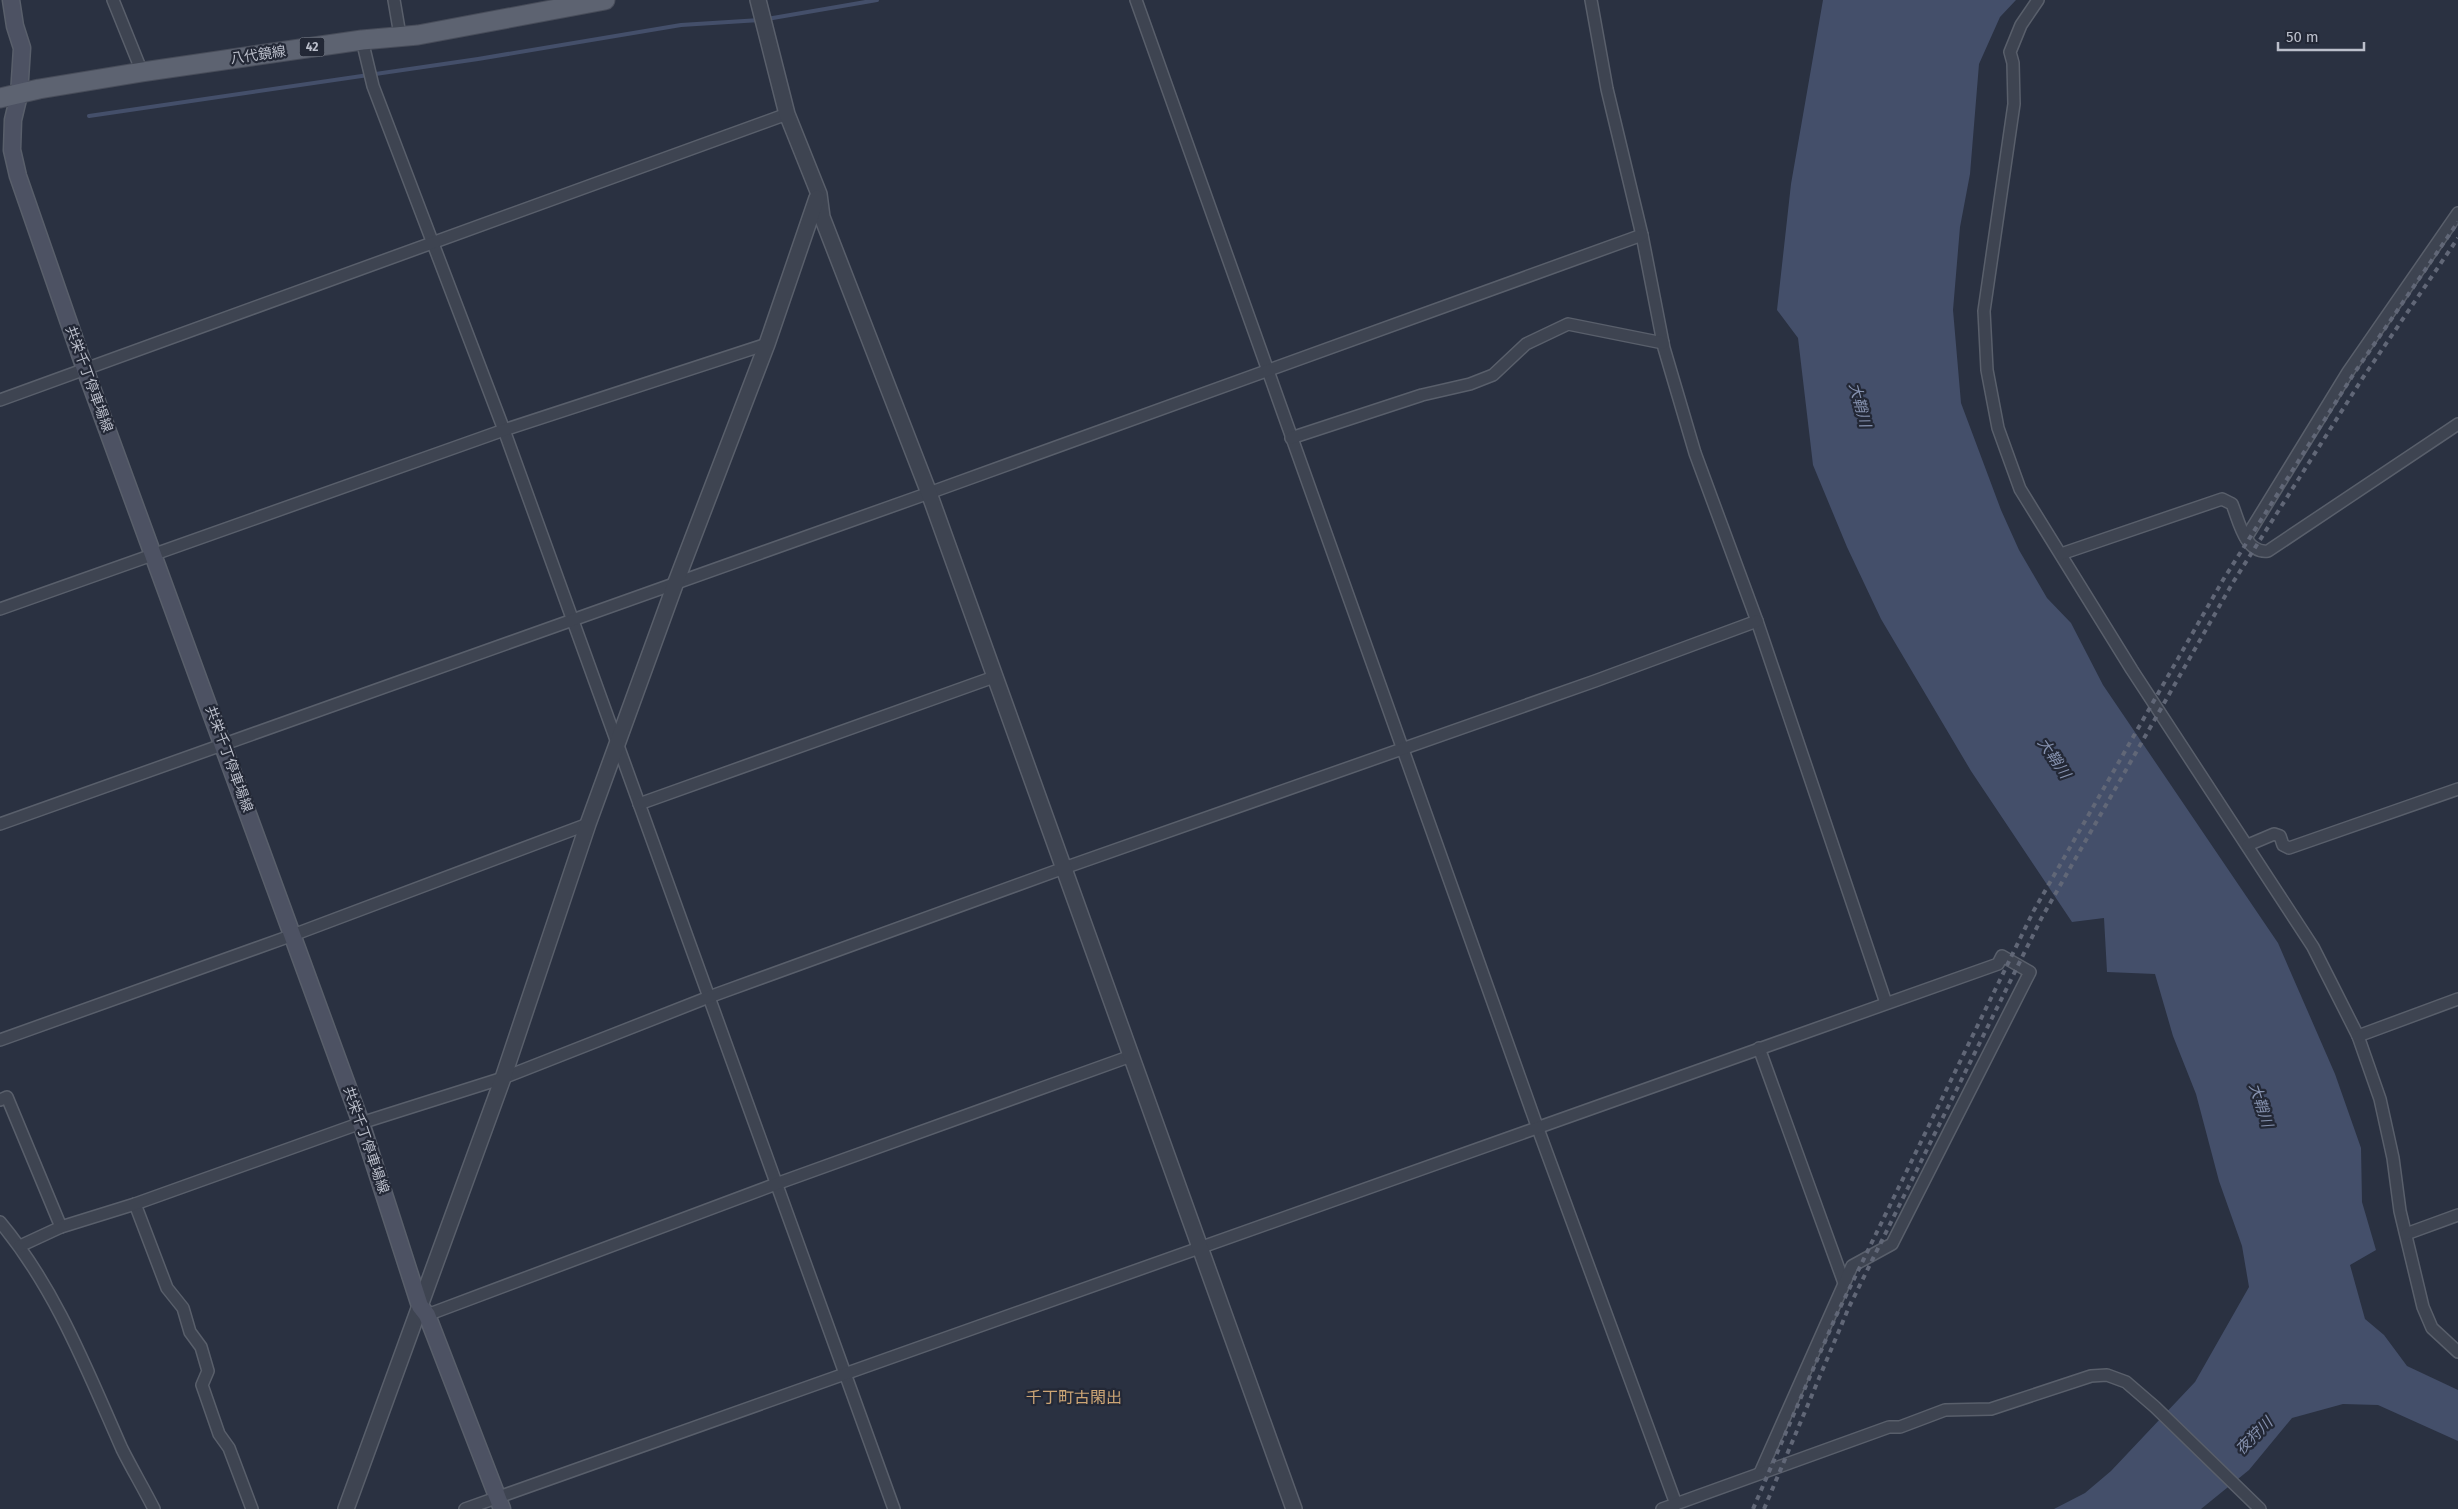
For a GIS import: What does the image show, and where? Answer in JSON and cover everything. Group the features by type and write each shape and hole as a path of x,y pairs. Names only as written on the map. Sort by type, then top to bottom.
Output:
{"main road":[{"name":"共栄千丁停車場線","path":"11,0 15,26 22,48 19,95 13,120 12,150 18,176 85,369 361,1123 424,1310 500,1503"},
{"name":"八代鏡線","path":"0,98 39,89 142,72 362,40 400,35 418,35 605,0"}],"street":[{"path":"114,0 142,72"},
{"path":"394,0 400,35"},
{"path":"1136,0 1401,748 1676,1504"},
{"path":"1591,0 1607,89 1642,235 1663,344 1695,453 1757,621 1886,1003"},
{"path":"2038,0 2021,25 2010,52 2014,104 1984,311 1987,370 1998,428 2020,489 2132,670 2313,947 2358,1036 2382,1108 2406,1234 2423,1307 2432,1328 2458,1352"},
{"path":"761,12 787,114 819,194 822,217 929,493 1294,1509"},
{"path":"362,40 373,86 504,430 894,1509"},
{"path":"0,400 787,114"},
{"path":"346,1509 424,1310 504,1078 588,824 676,582 767,344 819,194"},
{"path":"2246,538 2348,372 2458,213"},
{"path":"0,824 79,794 573,621 676,582 929,493 1642,235"},
{"path":"1291,438 1422,395 1470,384 1493,375 1526,344 1568,324 1663,344"},
{"path":"0,609 504,430 767,344"},
{"path":"2061,554 2222,499 2232,504 2251,547 2260,552 2268,551 2458,424"},
{"path":"20,1246 61,1228 135,1204 361,1123 504,1078 709,997 1064,868 1595,681 1757,621"},
{"path":"639,804 994,677"},
{"path":"2248,845 2274,834 2280,836 2283,845 2289,848 2458,789"},
{"path":"0,1040 293,935 588,824"},
{"path":"465,1509 500,1503 845,1374 1537,1126 1998,964 2002,956 2030,972 1892,1244 1852,1266 1760,1473"},
{"path":"2358,1036 2458,999"},
{"path":"1760,1048 1844,1283"},
{"path":"424,1310 1131,1056"},
{"path":"0,1100 7,1097 61,1228"},
{"path":"135,1204 167,1288 182,1308 190,1332 201,1347 208,1370 202,1385 219,1434 228,1448 252,1509"},
{"path":"2406,1234 2458,1215"},
{"path":"0,1222 20,1246 58,1310 123,1451 154,1509"},
{"path":"1662,1509 1889,1427 1900,1427 1945,1410 1991,1409 2091,1376 2107,1375 2126,1382 2257,1508"}],"water":[{"path":"1823,0 2016,0 2000,17 1979,64 1970,174 1960,227 1953,310 1961,403 2001,510 2019,550 2047,598 2071,623 2103,685 2278,943 2335,1074 2361,1148 2362,1202 2376,1250 2350,1265 2365,1319 2384,1335 2407,1366 2458,1390 2458,1441 2378,1405 2343,1404 2292,1418 2249,1470 2201,1509 2054,1509 2085,1493 2111,1471 2195,1382 2249,1287 2242,1246 2219,1181 2196,1094 2173,1036 2155,974 2107,972 2104,918 2072,922 1971,771 1881,619 1847,547 1813,465 1798,338 1777,310 1791,184"}],"waterway":[{"path":"767,19 877,0"},
{"path":"89,116 478,59 681,25 760,20"}],"railway":[{"path":"1753,1509 1836,1316 2033,912 2223,580 2353,375 2458,222"},
{"path":"1764,1509 1849,1307 2041,919 2232,584 2362,379 2458,238"}],"district":[{"name":"千丁町古閑出","path":"1074,1397"}],"water label":[{"name":"大鞘川","path":"1860,405"},
{"name":"大鞘川","path":"2054,758"},
{"name":"大鞘川","path":"2261,1105"},
{"name":"夜狩川","path":"2254,1436"}]}
